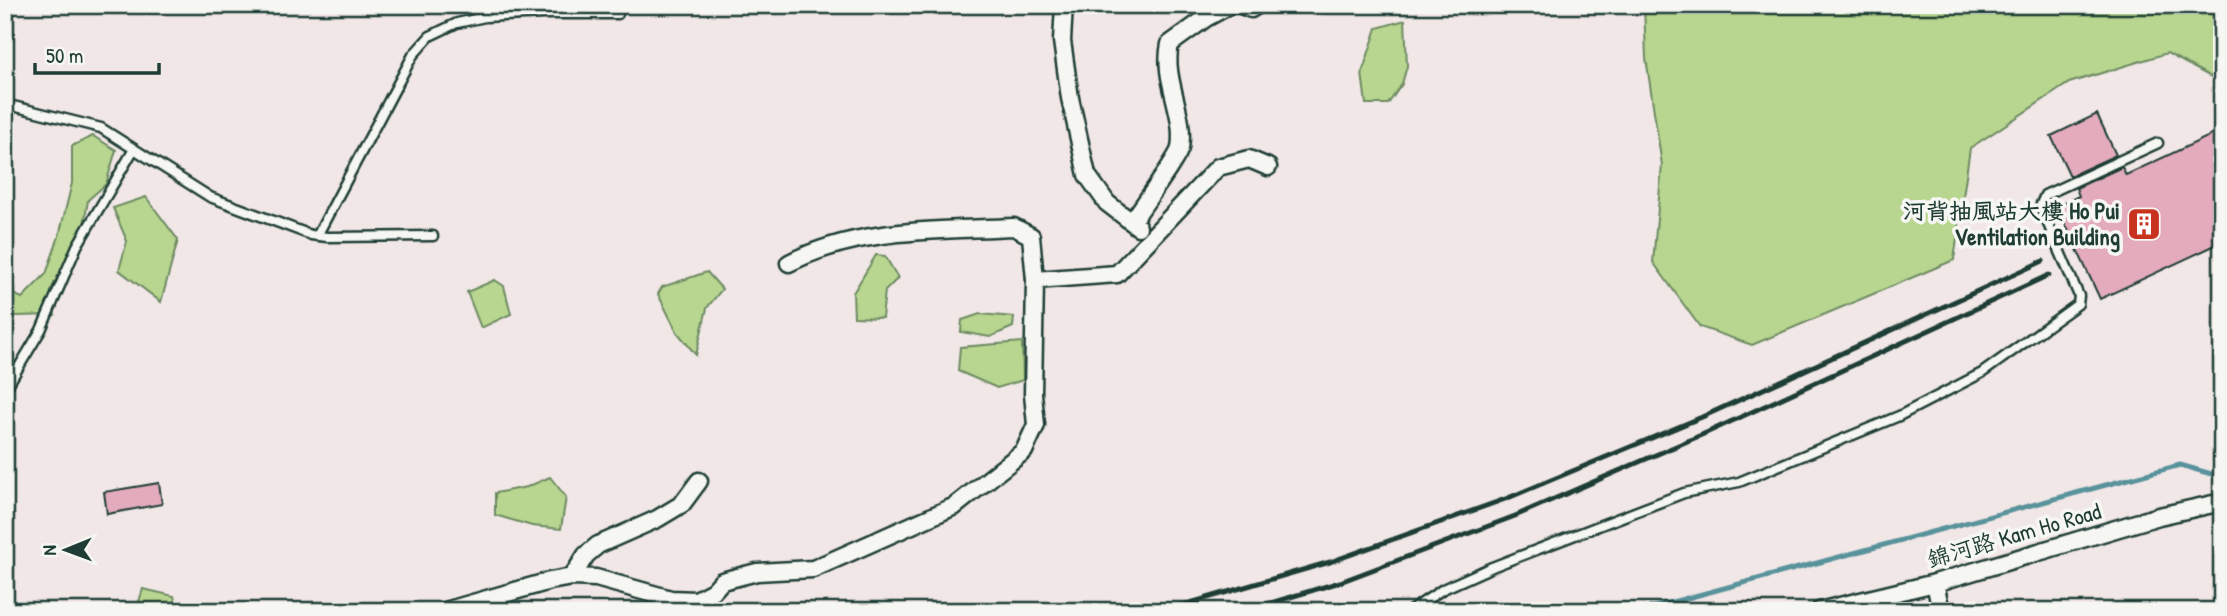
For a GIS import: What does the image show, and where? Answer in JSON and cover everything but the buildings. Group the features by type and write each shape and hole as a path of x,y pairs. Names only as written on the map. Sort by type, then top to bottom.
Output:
{"street":[{"path":"1064,5 1062,41 1070,98 1087,175 1107,203 1151,237"},
{"path":"1132,222 1180,149 1178,118 1166,60 1170,44 1206,18 1230,5"},
{"path":"1241,5 1251,9 1257,5"},
{"path":"1035,280 1117,274 1218,167 1249,159 1268,167"},
{"path":"445,611 572,577 596,578 671,599 696,600 713,591 722,581 757,572 813,569 955,506 1024,451 1037,425 1034,394 1035,280 1031,236 1014,227 875,234 812,251 789,263"},
{"path":"572,577 586,555 598,545 657,519 682,504 699,481"},
{"name":"錦河路 Kam Ho Road","path":"1819,611 1935,583 2159,516 2222,502"},
{"path":"1935,583 1941,611"}],"lane":[{"path":"317,236 413,55 430,36 457,23 485,18 545,14 618,14"},
{"path":"5,104 101,128 210,197 317,236 433,236"},
{"path":"1410,611 1443,589 1492,567 1684,493 1738,482 1899,416 1982,373 2078,304 2079,296 2042,210 2041,204 2045,195 2158,143"},
{"path":"5,390 41,331 77,246 134,149"}],"green space":[{"path":"1644,5 2222,5 2222,83 2167,53 2069,83 1970,148 1954,260 1752,345 1700,327 1653,262 1662,165 1646,58"},
{"path":"1405,20 1407,66 1402,84 1388,104 1366,104 1362,73 1377,28"},
{"path":"93,136 116,150 106,184 88,200 84,225 51,290 55,315 5,314 5,290 22,298 46,274 72,183 72,146"},
{"path":"146,197 178,240 161,302 119,270 127,241 113,208"},
{"path":"876,255 885,256 898,278 885,291 882,318 854,317 853,293"},
{"path":"707,272 722,289 707,308 696,355 677,332 658,294 662,287"},
{"path":"495,280 504,286 511,314 481,328 467,292"},
{"path":"980,314 1014,317 1013,327 990,337 961,332 962,320"},
{"path":"1022,342 1023,380 997,388 958,371 960,347"},
{"path":"550,477 566,497 561,529 532,526 495,515 495,493 527,487"},
{"path":"143,589 174,596 178,611 136,611"}],"waterway":[{"path":"1639,611 2180,465 2222,477"}],"railway":[{"path":"1163,611 1330,562 1508,498 1702,417 2043,261"},
{"path":"1244,611 1340,582 1515,516 1706,433 2049,275"}],"place":[{"name":"河背抽風站大樓 Ho Pui Ventilation Building","path":"2144,224"}]}
